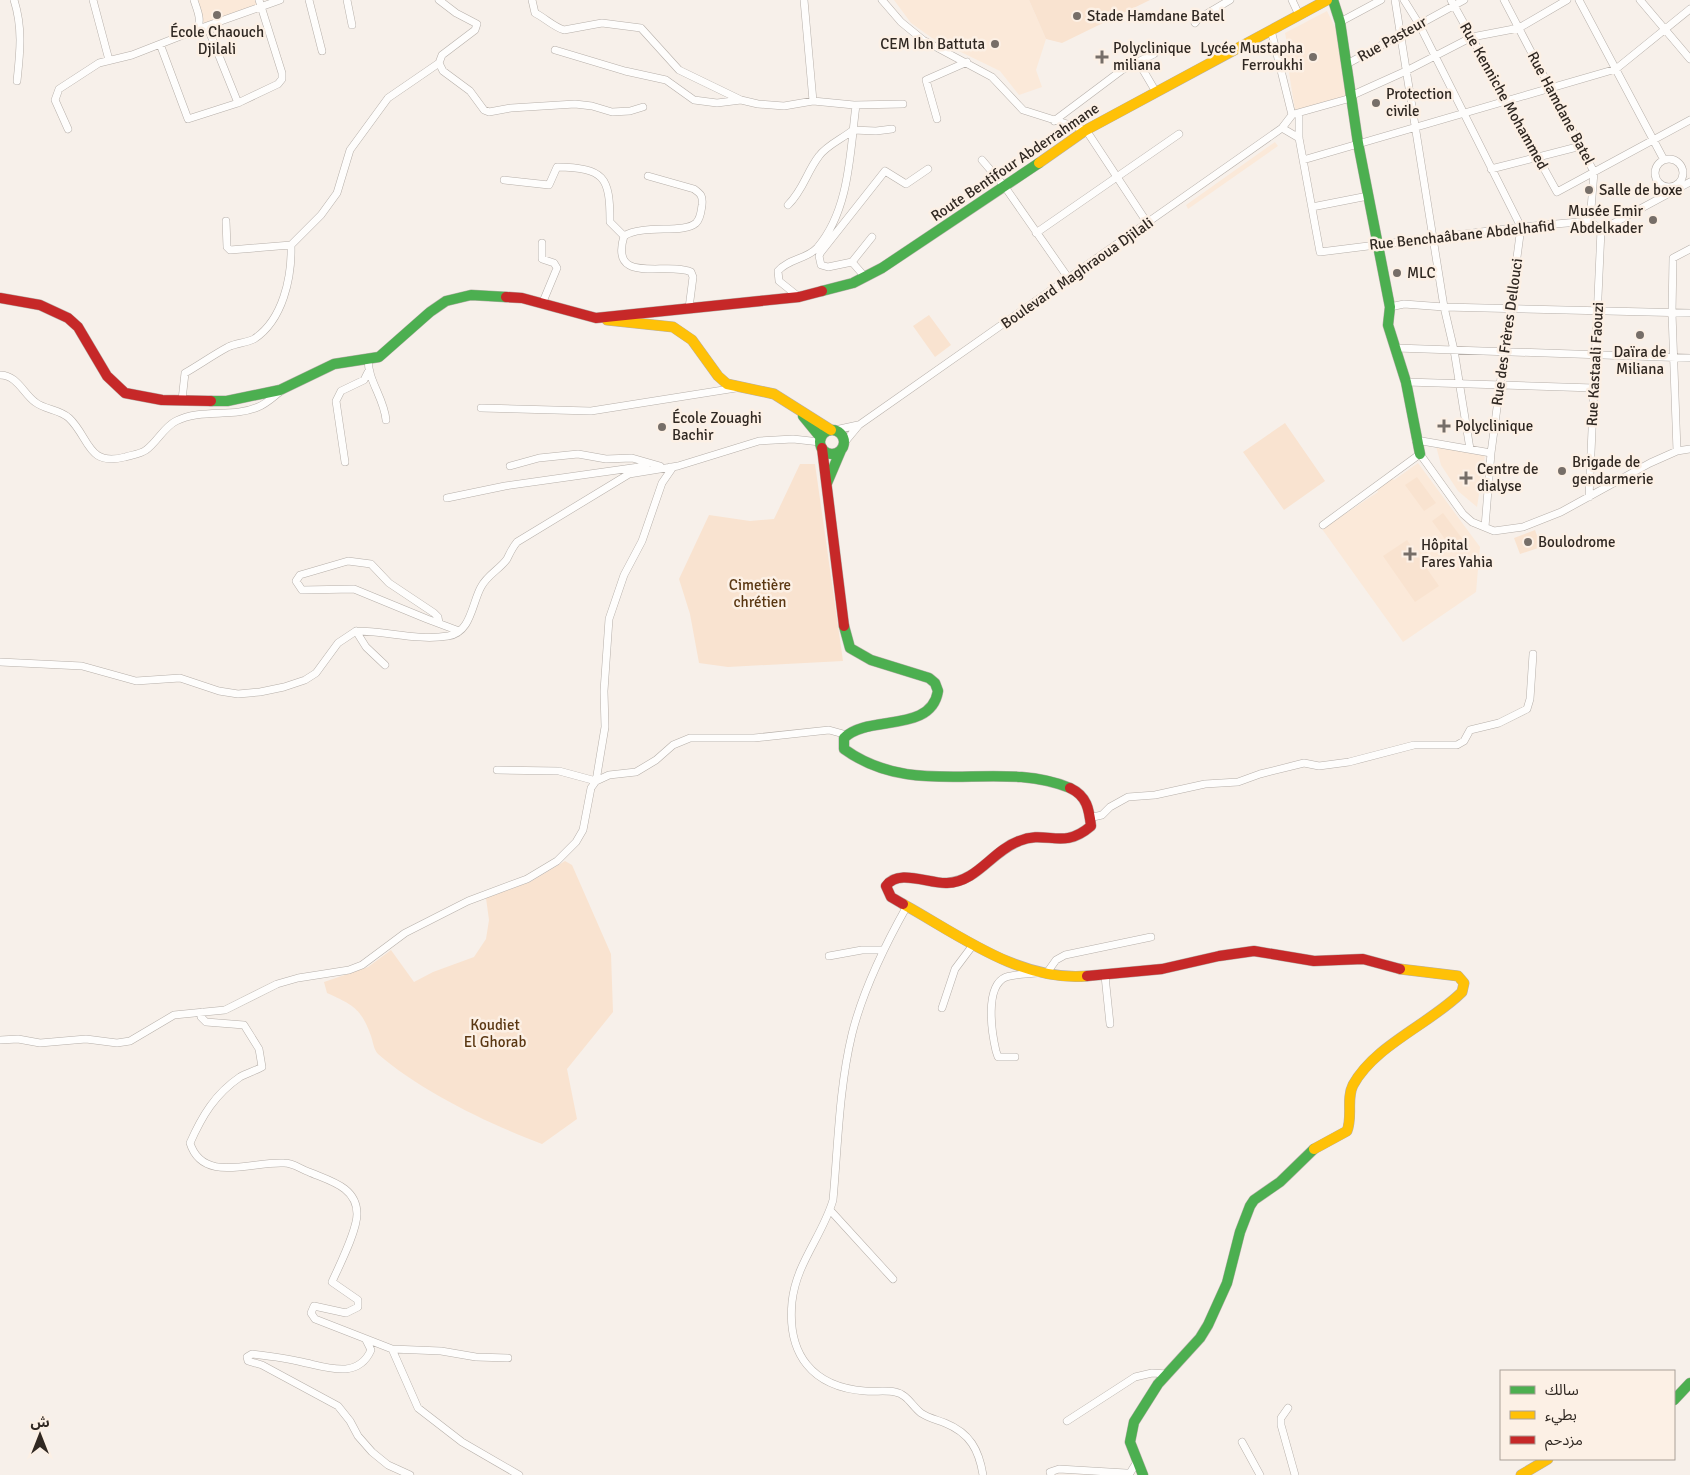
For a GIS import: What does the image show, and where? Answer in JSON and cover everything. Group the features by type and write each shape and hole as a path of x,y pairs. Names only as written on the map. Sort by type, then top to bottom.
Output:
{"main road":[{"name":"Route Bentifour Abderrahmane","path":"596,318 799,297 853,283 1005,187 1086,130 1327,0"},
{"path":"1333,0 1340,22 1358,143 1376,244 1390,307 1388,326 1406,382 1420,454"},
{"path":"0,299 11,299 40,305 68,318 78,328 107,376 125,393 147,398 182,400 227,401 288,386 334,364 379,357 430,312 457,298 492,295 522,298 596,318 673,327 692,340 718,376 727,384 736,388 774,394 842,435 842,446 826,484"},
{"path":"796,407 821,442 833,454 842,446"},
{"path":"821,442 833,430"},
{"path":"821,442 844,628 850,648 870,660 933,680 938,688 938,695 926,711 911,718 857,729 847,735 843,744 848,752 893,772 937,778 1049,781 1068,786 1086,799 1093,817 1091,826 1075,838 1063,841 1033,837 1008,845 960,881 946,883 900,877 890,880 886,886 888,893 973,945 1019,967 1043,973 1076,977 1105,976 1162,969 1227,954 1254,951 1314,961 1363,959 1409,972 1450,974 1458,976 1464,983 1462,992 1458,996 1384,1054 1359,1077 1352,1088 1351,1118 1347,1131 1313,1150 1280,1182 1254,1200 1245,1217 1230,1276 1215,1312 1200,1338 1168,1374 1134,1422 1130,1442 1143,1475"},
{"path":"1675,1399 1690,1383"},
{"path":"1522,1475 1546,1460"}],"street":[{"path":"14,0 20,20 21,46 17,81"},
{"path":"93,0 109,60"},
{"path":"194,0 200,20 200,25 196,30"},
{"path":"68,129 55,95 59,89 88,68 160,44 260,3 280,0"},
{"path":"309,0 322,51"},
{"path":"347,0 352,25"},
{"path":"226,221 226,241 227,247 230,250 291,245 321,216 337,193 350,150 382,105 388,98 439,63 442,55 475,30 477,24 456,13 440,0"},
{"path":"532,0 535,14 564,30 602,23 641,28 679,70 742,100 758,104 784,106 813,101 856,105 903,104"},
{"path":"804,0 813,101"},
{"path":"882,0 901,22 923,40 992,77 1022,110 1086,130 1148,224"},
{"path":"1195,23 1198,19 1230,0"},
{"path":"1292,0 1299,15"},
{"path":"1340,22 1381,0"},
{"path":"1395,0 1444,307 1454,350 1470,449"},
{"path":"1404,0 1419,24 1521,227"},
{"name":"Rue Pasteur","path":"1347,64 1401,35 1453,3 1464,0"},
{"name":"Rue Hamdane Batel","path":"1504,0 1594,172 1590,221"},
{"path":"1295,114 1351,98 1355,94 1472,38 1519,28 1567,0"},
{"path":"1578,0 1664,160"},
{"path":"1640,0 1690,59"},
{"path":"160,44 188,119 238,103 278,84 282,79 282,73 260,3"},
{"name":"Rue Kenniche Mohammed","path":"1453,3 1557,192 1594,172"},
{"path":"1303,160 1616,69 1690,9"},
{"path":"207,26 238,103"},
{"path":"1271,30 1295,114 1312,208 1368,196"},
{"path":"555,50 625,71 666,80 694,100 717,103 742,100"},
{"path":"1054,121 1122,70 1154,54"},
{"path":"937,119 926,80 967,62"},
{"path":"439,63 443,71 470,91 484,110 489,112 511,108 575,104 592,106 612,112 630,111 643,107"},
{"path":"1143,70 1156,92"},
{"path":"799,297 779,281 778,270 782,266 817,248 827,233 847,185 856,105"},
{"name":"Boulevard Maghraoua Djilali","path":"859,425 1148,224 1282,128 1295,114"},
{"path":"1594,172 1690,120"},
{"path":"1282,128 1299,138"},
{"path":"788,205 800,193 814,162 821,153 853,130 876,131 892,129"},
{"path":"1036,233 1179,134"},
{"path":"1491,169 1581,146"},
{"path":"982,160 1005,187 1069,279"},
{"path":"1664,160 1674,160 1681,167 1682,176 1677,187 1663,185 1656,179 1657,166 1664,160"},
{"path":"504,180 549,185 557,167 590,170 606,184 610,196 610,222 624,236"},
{"path":"872,236 852,262 828,267 821,265 819,256 885,171 906,184 928,169"},
{"path":"624,236 638,230 687,227 695,224 700,216 702,198 700,193 694,189 648,176"},
{"path":"1590,221 1601,230 1677,187 1690,182"},
{"name":"Rue Benchaâbane Abdelhafid","path":"1312,208 1320,252 1521,227 1590,221"},
{"name":"Rue des Frères Dellouci","path":"1485,527 1490,453 1521,227"},
{"name":"Rue Kastaali Faouzi","path":"1589,497 1601,230"},
{"path":"624,236 621,251 622,258 628,265 637,269 678,269 691,272 693,278 689,308"},
{"path":"542,244 542,259 554,263 557,268 542,304"},
{"path":"182,400 184,373 229,346 253,339 274,318 283,297 292,266 291,245"},
{"path":"1678,451 1672,312 1673,258 1690,249"},
{"path":"852,262 865,277"},
{"path":"1390,307 1404,304 1444,307 1690,313"},
{"path":"1396,348 1690,358"},
{"path":"368,359 368,372 385,407 386,420"},
{"path":"344,462 336,401 340,391 364,380 368,372"},
{"path":"0,375 5,375 16,381 35,402 62,412 71,420 91,451 100,458 113,460 145,451 175,421 210,413 248,410 259,407 288,386"},
{"path":"1406,382 1594,388"},
{"path":"481,408 592,411 736,388"},
{"path":"833,430 859,425"},
{"path":"842,446 859,425"},
{"path":"0,662 82,666 136,681 180,678 218,691 238,694 284,687 316,673 338,643 356,631 399,636 431,637 450,636 459,631 469,618 481,587 506,559 517,542 629,474 673,467 759,441 793,439 821,442"},
{"path":"1416,440 1490,453"},
{"path":"1323,525 1420,454 1463,514 1472,522 1494,530 1523,527 1561,512 1650,463 1678,451 1690,449"},
{"path":"510,466 539,458 578,454 606,459 632,458 660,466"},
{"path":"447,498 505,486 586,473 660,466 673,467"},
{"path":"0,1040 18,1039 40,1043 86,1039 117,1043 142,1035 168,1018 225,1010 276,984 298,978 349,970 362,965 405,933 468,901 541,872 557,861 576,842 583,830 591,788 596,780 605,727 604,691 609,619 624,575 642,541 662,483 673,467"},
{"path":"439,623 438,617 434,613 389,583 371,564 348,561 300,575 296,581 302,590 354,589 439,623 459,631"},
{"path":"356,631 366,647 385,665"},
{"path":"1093,817 1102,815 1128,797 1155,794 1205,784 1238,782 1260,774 1304,763 1319,766 1349,762 1414,745 1457,745 1464,741 1470,730 1506,721 1527,709 1530,699 1532,654"},
{"path":"497,770 559,770 596,780 609,775 636,772 656,760 674,745 690,738 754,738 829,730 847,735"},
{"path":"907,906 882,950 859,1010 847,1057 830,1210 806,1254 792,1299 791,1317 795,1341 802,1360 813,1374 829,1384 865,1391 901,1394 921,1413 966,1434 976,1450 983,1475"},
{"path":"1015,1058 998,1058 996,1051 991,1008 995,991 1000,982 1006,978 1043,973 1056,960 1065,955 1151,937"},
{"path":"942,1008 954,969 973,945"},
{"path":"830,956 862,950 882,950"},
{"path":"1105,976 1110,1024"},
{"path":"202,1012 201,1018 206,1022 244,1025 259,1049 262,1066 241,1077 216,1096 200,1120 190,1143 194,1155 205,1164 221,1167 294,1164 343,1186 356,1202 357,1216 332,1282 358,1300 358,1307 346,1313 314,1306 311,1313 316,1319 392,1349 440,1350 476,1357 508,1358"},
{"path":"830,1210 893,1279"},
{"path":"366,1340 371,1350 367,1359 354,1367 333,1370 302,1362 252,1354 247,1357 248,1361 262,1365 338,1406 350,1421 358,1436 372,1452 388,1465 410,1475"},
{"path":"392,1349 418,1408 462,1442 519,1475"},
{"path":"1068,1421 1135,1378 1152,1373 1168,1374"},
{"path":"1288,1408 1281,1418 1295,1475"},
{"path":"1242,1442 1260,1475"},
{"path":"1051,1475 1050,1472 1059,1469 1130,1473 1137,1462"}],"shaded area":[{"name":"École Chaouch Djilali","path":"197,0 257,0 259,6 204,24"},
{"name":"CEM Ibn Battuta","path":"894,0 1029,0 1046,39 1036,70 1042,87 1019,95 1000,71 932,38 911,23"},
{"name":"Lycée Mustapha Ferroukhi","path":"1327,11 1336,29 1347,96 1295,110 1286,54 1289,52 1285,33"},
{"path":"1275,142 1278,146 1188,209 1186,205"},
{"name":"Centre de dialyse","path":"1436,446 1485,455 1477,507 1458,491 1441,465"},
{"name":"Hôpital Fares Yahia","path":"1418,463 1480,547 1476,592 1403,642 1322,529 1378,492 1376,488 1391,477 1394,480"}],"green space":[{"name":"Stade Hamdane Batel","path":"1029,0 1150,0 1062,43 1046,39"},
{"path":"929,315 951,345 935,357 913,326"},
{"path":"1285,423 1325,481 1284,510 1243,452"},
{"name":"Cimetière chrétien","path":"800,464 815,464 843,661 728,667 699,663 690,614 679,579 709,515 750,521 774,519"},
{"path":"1417,477 1436,503 1424,511 1405,485"},
{"path":"1443,513 1467,545 1455,553 1432,521"},
{"name":"Boulodrome","path":"1535,530 1541,547 1520,554 1514,538"},
{"path":"1407,540 1439,586 1415,602 1383,556"},
{"name":"Koudiet El Ghorab","path":"565,861 572,865 611,954 613,1012 567,1069 577,1119 542,1144 500,1127 456,1105 395,1068 378,1054 360,1013 350,1004 327,993 324,982 368,967 391,950 414,982 433,972 474,957 486,939 489,920 486,898 530,882"}],"traffic: fast":[{"path":"1333,0 1340,22 1358,143 1390,307 1388,325 1406,382 1420,454"},
{"path":"822,291 853,283 882,268 1039,163"},
{"path":"211,401 227,401 280,390 334,364 379,357 430,312 446,301 471,295 506,297"},
{"path":"803,416 821,438"},
{"path":"832,430 837,431 843,437 844,442 843,447 837,453 832,454 827,453 821,447 820,442 821,437 827,431 832,430"},
{"path":"827,483 841,450"},
{"path":"844,626 850,648 871,660 929,678 935,683 938,691 933,704 924,713 897,722 855,731 844,738 844,749 871,764 899,773 928,776 1014,777 1042,780 1070,788"},
{"path":"1143,1475 1130,1442 1134,1422 1158,1384 1200,1338 1208,1325 1227,1283 1240,1232 1250,1206 1254,1200 1280,1182 1314,1149"},
{"path":"1675,1399 1690,1383"}],"traffic: slow":[{"path":"1039,163 1086,130 1327,0"},
{"path":"607,320 673,327 692,340 718,376 727,384 774,394 831,430"},
{"path":"903,904 968,942 1014,964 1038,972 1062,976 1087,976"},
{"path":"1314,1149 1347,1131 1351,1090 1363,1071 1375,1058 1449,1004 1462,992 1464,983 1458,976 1400,969"},
{"path":"1521,1475 1546,1460"}],"traffic: jam":[{"path":"506,297 522,298 596,318 799,297 822,291"},
{"path":"0,298 40,305 68,318 78,327 107,376 125,393 162,400 211,401"},
{"path":"822,448 844,626"},
{"path":"903,904 891,897 886,886 898,878 906,877 940,883 958,881 976,872 1009,846 1019,841 1038,837 1063,839 1081,833 1091,826 1089,814 1084,799 1070,788"},
{"path":"1087,976 1162,969 1219,956 1254,951 1314,961 1363,959 1400,969"}],"place":[{"name":"École Chaouch Djilali","path":"217,15"},
{"name":"Stade Hamdane Batel","path":"1077,16"},
{"name":"CEM Ibn Battuta","path":"995,44"},
{"name":"Polyclinique miliana","path":"1102,57"},
{"name":"Lycée Mustapha Ferroukhi","path":"1313,57"},
{"name":"Protection civile","path":"1376,103"},
{"name":"Salle de boxe","path":"1589,190"},
{"name":"Musée Emir Abdelkader","path":"1653,220"},
{"name":"MLC","path":"1397,273"},
{"name":"Daïra de Miliana","path":"1640,335"},
{"name":"Polyclinique","path":"1444,426"},
{"name":"École Zouaghi Bachir","path":"662,427"},
{"name":"Brigade de gendarmerie","path":"1562,471"},
{"name":"Centre de dialyse","path":"1466,478"},
{"name":"Boulodrome","path":"1528,542"},
{"name":"Hôpital Fares Yahia","path":"1410,554"}]}
